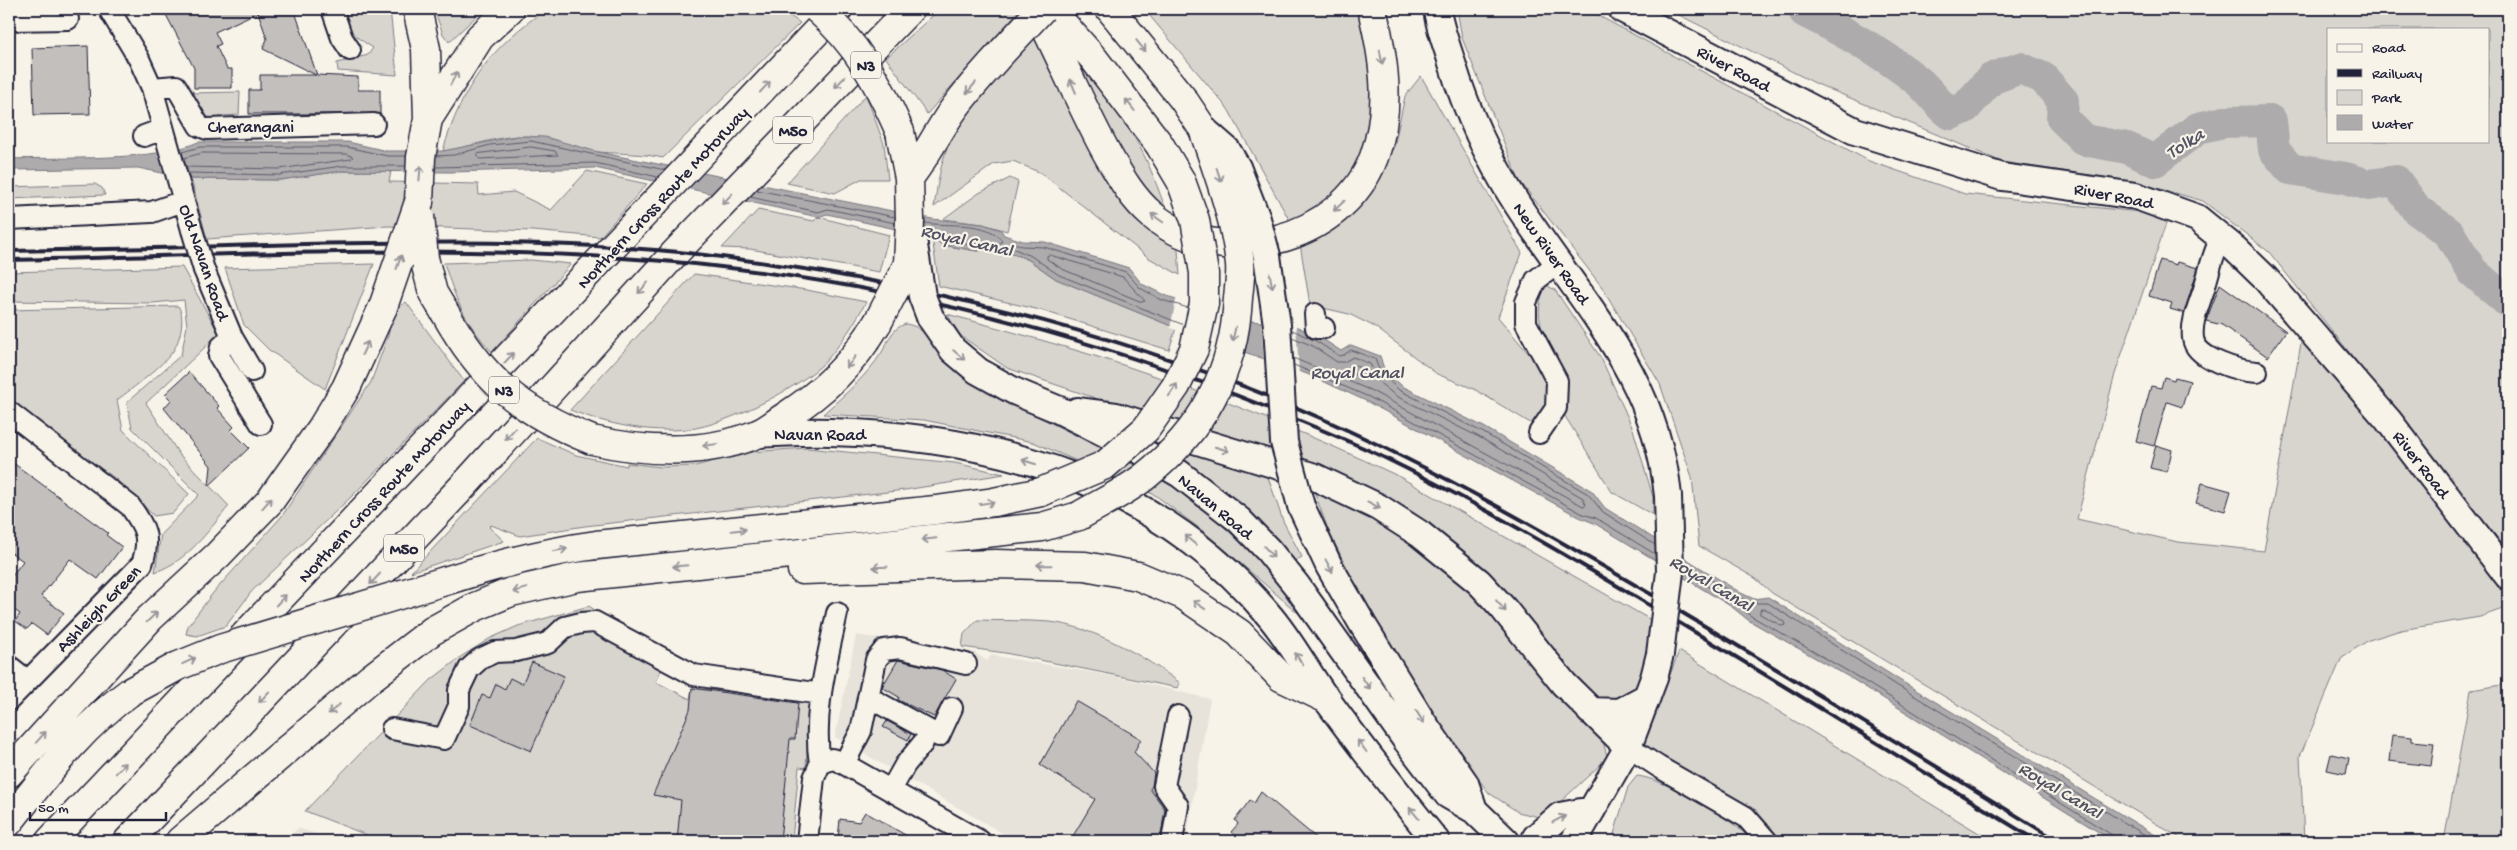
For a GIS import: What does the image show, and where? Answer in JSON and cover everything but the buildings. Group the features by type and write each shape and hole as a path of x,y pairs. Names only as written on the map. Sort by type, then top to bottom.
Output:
{"highway":[{"name":"N3","path":"417,9 426,49 426,132 419,177 419,202 424,258 433,292 462,344 488,376 512,398 540,416 592,440 625,448 670,449 715,445 758,434 807,402 846,368 878,322 908,264 909,185 900,132 881,88 864,60 847,37 816,9"},
{"name":"N3","path":"426,132 480,37 510,9"},
{"name":"Northern Cross Route Motorway","path":"50,841 838,9"},
{"name":"M50","path":"128,841 474,473 676,252 910,9"},
{"path":"1036,9 1094,130 1126,187 1152,215 1175,229 1208,241 1239,244 1265,242 1296,233 1324,220 1355,191 1374,158 1384,118 1385,82 1372,9"},
{"path":"909,185 952,111 1042,9"},
{"path":"9,822 86,729 106,710 130,692 178,666 220,649 498,564 550,552 596,544 936,510 994,502 1041,492 1105,464 1146,429 1176,386 1194,350 1204,304 1204,273 1195,220 1181,181 1159,144 1094,59 1050,9"},
{"path":"180,841 400,654 454,617 511,592 577,577 1042,527 1080,516 1143,478 1174,449 1202,418 1228,364 1236,323 1240,265 1229,204 1203,129 1184,99 1110,9"},
{"path":"9,773 149,619 218,555 270,500 321,429 346,388 383,307 419,202"},
{"path":"711,563 796,570 996,564 1085,566 1138,576 1183,594 1239,633 1281,677 1327,699"}],"main road":[{"name":"New River Road","path":"1437,9 1464,104 1492,162 1517,204 1608,333 1627,364 1654,428 1663,463 1668,496 1670,572 1660,654 1647,697"},
{"name":"River Road","path":"1622,9 1855,131 2002,177 2136,196 2197,218 2266,278 2388,420 2508,576"},
{"path":"1203,129 1228,150 1238,167 1257,219 1267,256 1277,325 1284,442 1300,506 1325,558 1363,625 1424,724 1465,783 1474,810"},
{"name":"Navan Road","path":"910,221 922,296 930,317 953,350 978,371 1014,391 1057,409 1180,474 1239,520 1268,550 1297,586 1406,740 1448,795 1474,810 1506,841"},
{"path":"1057,409 1116,416 1315,477 1378,507 1420,534 1479,582 1503,608 1564,684 1590,712 1628,747"},
{"name":"Navan Road","path":"758,434 829,432 887,435 950,443 1014,457 1107,489 1178,530 1228,572 1268,613 1327,699 1436,841"},
{"path":"1590,712 1619,712 1647,697"},
{"path":"1574,841 1628,747 1647,697"},
{"path":"1536,841 1536,837 1560,816 1592,810"},
{"path":"1592,810 1594,841"}],"street":[{"path":"109,9 139,59 152,88 164,133 144,136"},
{"path":"332,9 342,38 350,50"},
{"path":"9,20 68,19"},
{"name":"Cherangani","path":"152,88 176,86 198,126 207,129 374,124"},
{"name":"Old Navan Road","path":"164,133 204,270 232,337 252,371"},
{"path":"9,218 152,212 183,201"},
{"path":"2221,238 2193,321 2195,347 2219,363 2238,370 2257,372"},
{"path":"1540,433 1556,408 1557,381 1526,322 1526,302 1536,280 1558,263"},
{"path":"232,337 221,348 219,356 261,424"},
{"name":"Ashleigh Green","path":"9,412 130,506 144,526 148,548 142,564 9,700"},
{"path":"807,841 814,778 820,764 816,738 821,694 837,613"},
{"path":"392,729 444,739 458,706 459,690 469,669 480,659 495,652 516,651 548,643 566,627 581,623 595,622 694,675 821,694"},
{"path":"844,764 858,740 876,660 884,650 900,648 966,664"},
{"path":"9,666 28,681"},
{"path":"868,697 939,736 952,708"},
{"path":"1172,841 1178,806 1164,786 1178,716"},
{"path":"891,790 905,765 923,743"},
{"path":"1628,747 1746,817 1767,841"},
{"path":"820,764 832,759 844,764 980,841"}],"shaded area":[{"path":"856,635 974,652 987,661 991,655 1118,677 1210,699 1186,841 1016,841 835,737"},
{"path":"298,828 338,841 285,841"}],"green space":[{"path":"341,9 390,9 397,75 338,71 337,63 368,55 373,48 349,32"},
{"path":"434,9 484,9 449,42 443,34"},
{"path":"547,9 780,9 800,23 663,158 599,152 549,139 528,136 507,137 443,151 459,107 481,70 510,38"},
{"path":"940,9 1020,9 927,114 886,58"},
{"path":"1144,9 1363,9 1375,64 1369,146 1348,184 1321,210 1291,223 1228,109"},
{"path":"1457,9 1586,9 1869,161 1965,194 2169,215 2115,374 2077,519 2178,542 2264,551 2303,332 2412,467 2508,593 2508,607 2480,617 2401,630 2369,640 2342,657 2300,756 2304,841 2185,841 1772,593 1755,578 1699,546 1692,477 1660,384 1602,287 1519,180 1462,38"},
{"path":"1667,9 2508,9 2508,551 2269,252 2203,201 2136,182 2002,162 1817,84"},
{"path":"1053,29 1095,82 1134,137 1149,165 1168,215 1137,186"},
{"path":"1037,35 1078,128 1115,190 1177,238 1180,275 1149,258 1041,173 1013,161 994,164 934,207 943,160 952,137 985,90"},
{"path":"1421,76 1522,253 1498,317 1554,384 1537,427 1474,389 1437,374 1375,327 1349,314 1310,305 1300,244 1359,204 1394,147 1405,96"},
{"path":"240,92 239,115 221,116 214,120 208,117 190,93"},
{"path":"866,95 884,144 888,179 861,179 835,193 787,183"},
{"path":"342,171 391,171 389,182 478,184 479,195 514,192 551,210 587,171 647,184 600,237 533,231 388,226 207,239 191,179 280,180"},
{"path":"1010,178 1018,182 1007,231 983,224 943,219 979,193"},
{"path":"95,184 102,188 105,195 9,199 9,187"},
{"path":"758,210 814,221 818,217 889,235 879,272 750,249 722,248"},
{"path":"932,237 942,245 977,251 1000,248 1029,260 1056,279 1176,328 1169,350 1040,310 939,286"},
{"path":"531,260 571,264 492,352 462,311 444,263"},
{"path":"374,264 325,389 269,350 244,325 225,268"},
{"path":"182,267 219,334 146,403 179,454 229,506 187,553 178,561 155,572 161,534 199,495 132,428 127,402 181,355 187,326 184,300 153,303 9,301 9,272"},
{"path":"694,274 807,290 866,302 836,348 825,362 813,372 780,394 722,420 689,429 659,430 614,424 570,410"},
{"path":"1546,285 1555,290 1601,358 1633,429 1653,497 1653,515 1612,492 1563,413 1567,394 1565,378 1548,345 1541,326 1540,306"},
{"path":"406,302 464,381 353,495 252,591 226,626 197,636 186,634 188,626 213,593 282,516 371,382 388,336 393,312"},
{"path":"178,306 182,322 178,341 173,351 155,370 117,400 123,430 189,494 173,513 154,516 116,479 58,438 9,397 9,310"},
{"path":"947,314 1079,351 1158,377 1262,416 1398,476 1651,620 1645,668 1634,695 1622,701 1591,699 1454,547 1136,412 1007,368 961,336"},
{"path":"906,324 924,333 939,355 968,381 1182,489 1265,564 1305,619 1203,531 1155,495 1033,442 924,420 823,414 862,377 876,361 891,335"},
{"path":"537,438 576,455 627,466 627,463 661,467 695,466 749,452 807,448 955,463 1004,474 905,490 585,526 520,536 491,525 489,527 504,541 411,572"},
{"path":"1185,449 1267,474 1283,521 1302,557 1295,561 1257,520 1176,457"},
{"path":"1314,491 1377,520 1447,569 1485,605 1601,734 1607,756 1600,765 1543,818 1518,812 1489,793 1452,745 1393,653 1355,584 1329,532"},
{"path":"589,606 667,655 656,682 690,699 692,688 810,700 806,768 799,767 792,841 382,841 305,811 431,680 462,656 489,639 518,626"},
{"path":"977,620 1050,622 1084,630 1136,654 1180,683 1178,688 1005,653 962,647 964,634"},
{"path":"1679,651 1992,841 1778,841 1766,825 1642,749"},
{"path":"2508,684 2508,841 2444,841 2471,690"},
{"path":"1637,776 1664,784 1698,801 1731,822 1752,841 1612,841 1628,787"}],"water":[{"name":"Royal Canal","path":"517,136 545,137 598,152 932,219 983,224 1001,230 1004,235 1023,241 1045,242 1129,268 1142,284 1164,295 1241,320 1293,325 1318,336 1341,351 1351,345 1380,356 1384,369 1402,386 1484,427 1592,491 1605,508 1741,593 1754,599 1768,597 1901,681 2165,841 2113,841 1849,677 1748,620 1732,607 1594,523 1581,518 1366,401 1307,374 1176,328 1056,279 1029,260 1000,248 977,251 942,245 932,237 827,214 818,217 595,168 451,172 342,171 280,180 191,179 138,168 9,170 9,159 133,156 158,153 198,142 348,142 387,151 443,151"}],"pier":[{"path":"1177,296 1241,317 1233,350 1170,328"},
{"path":"1261,320 1296,324 1299,374 1264,363"}],"waterway":[{"name":"Tolka","path":"1805,9 1805,12 1835,27 1905,71 1951,114 1965,108 1991,79 2020,68 2043,78 2063,101 2062,118 2084,140 2127,148 2155,161 2198,128 2224,122 2271,121 2274,150 2290,169 2346,178 2369,185 2396,181 2417,210 2449,233 2472,271 2508,302"}],"railway":[{"path":"9,251 446,242 586,245 632,248 761,262 843,276 926,292 1090,334 1249,388 1325,420 1451,481 1705,626 2058,841"},
{"path":"9,260 356,252 530,253 617,258 704,265 777,274 849,286 993,318 1064,337 1134,359 1271,409 1381,456 1486,510 1752,666 2037,841"}]}
